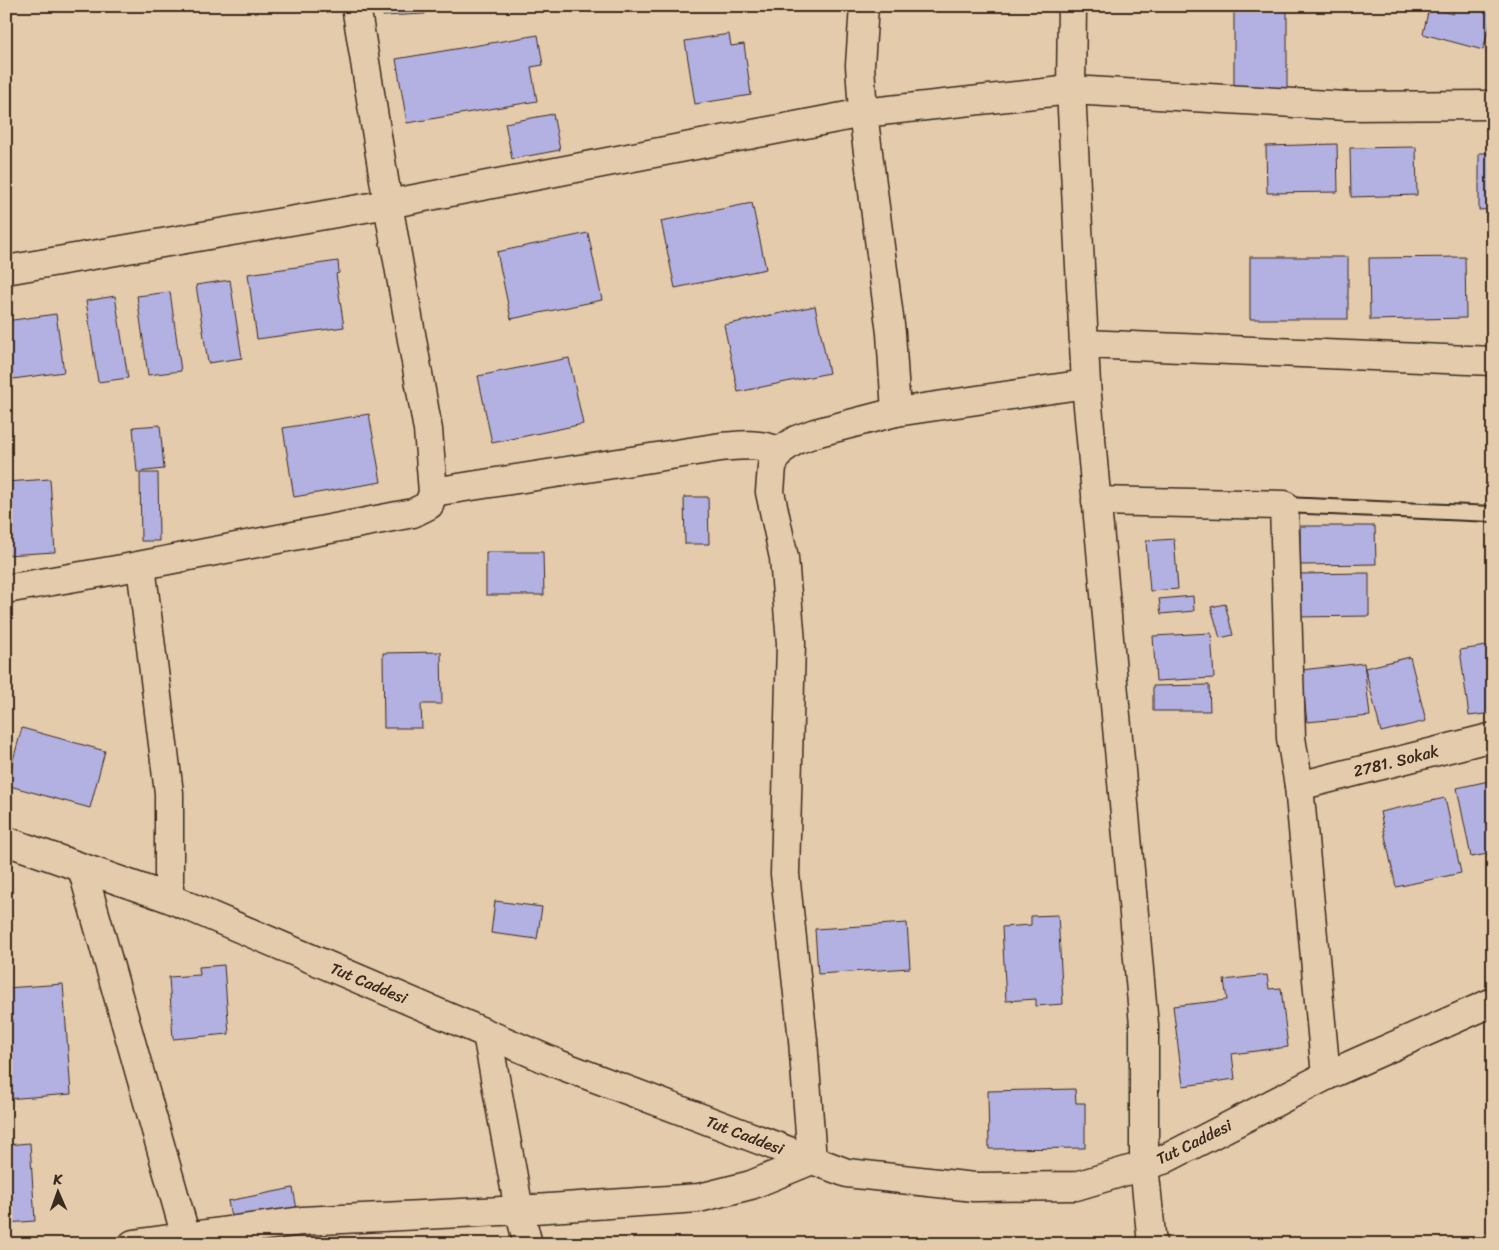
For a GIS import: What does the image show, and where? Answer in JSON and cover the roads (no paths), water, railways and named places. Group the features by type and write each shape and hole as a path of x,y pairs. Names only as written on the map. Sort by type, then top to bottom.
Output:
{"street":[{"path":"6,589 141,566 413,513 428,505 433,492 428,430 388,204 356,6"},
{"path":"864,6 860,65 863,113 891,333 896,412"},
{"path":"1072,6 1071,90 1086,384 1144,1025 1144,1165 1152,1244"},
{"path":"6,270 388,204 863,113 1071,90 1346,106 1493,105"},
{"path":"1084,344 1493,360"},
{"path":"133,1244 187,1241 302,1221 519,1210 699,1198 751,1185 812,1160 785,874 791,643 784,558 770,492 772,466 780,451 796,440 896,412 1086,384"},
{"path":"433,492 721,447 748,444 761,445 780,451"},
{"path":"1096,501 1284,505 1291,738 1299,786 1326,1076"},
{"path":"141,566 169,793 169,898"},
{"name":"2781. Sokak","path":"1299,786 1493,736"},
{"name":"Tut Caddesi","path":"6,841 169,898 558,1064 847,1173 974,1187 1076,1186 1163,1160 1326,1076 1493,1002"},
{"path":"82,868 187,1241"},
{"path":"487,1034 519,1210 528,1244"}],"lane":[{"path":"1284,505 1493,514"}]}
